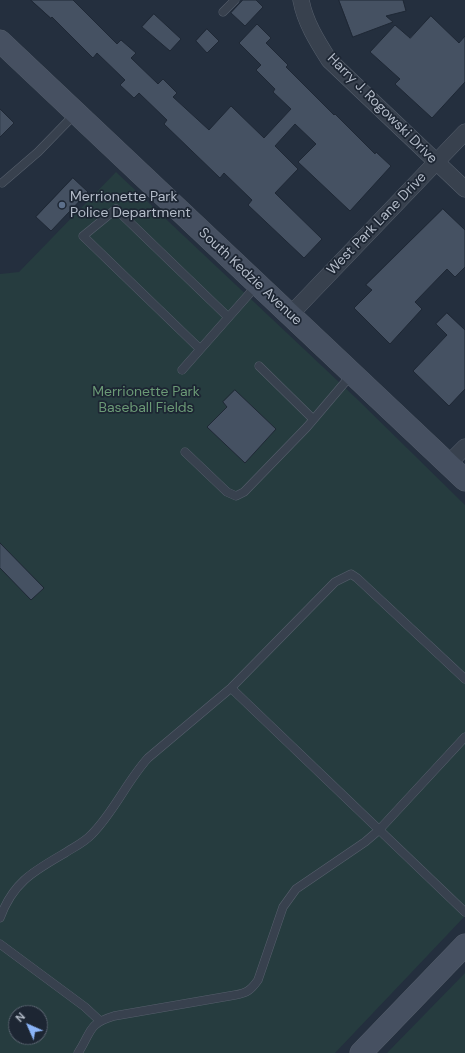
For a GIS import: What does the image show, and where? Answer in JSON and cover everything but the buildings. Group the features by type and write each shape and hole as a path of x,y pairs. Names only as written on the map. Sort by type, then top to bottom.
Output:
{"main road":[{"name":"South Kedzie Avenue","path":"1,45 76,113 465,480"},
{"path":"361,1053 465,945"}],"street":[{"name":"Harry J. Rogowski Drive","path":"302,0 303,10 314,36 329,60 465,189"},
{"name":"West Park Lane Drive","path":"290,315 465,132"},
{"path":"448,464 465,447"}],"lane":[{"path":"223,12 235,0"},
{"path":"2,183 38,152 76,113"},
{"path":"200,349 83,236 116,208 228,317"},
{"path":"182,370 257,284"},
{"path":"259,366 313,419"},
{"path":"185,452 227,492 236,496 244,492 313,419 352,374"},
{"path":"0,918 14,891 26,876 91,835 101,824 136,771 148,758 231,688 335,582 351,574 357,578 465,680"},
{"path":"231,688 465,912"},
{"path":"78,1053 91,1028 99,1020 114,1016 240,994 252,989 258,980 282,907 288,898 309,879 365,842 379,830 465,737"},
{"path":"0,944 85,1007 99,1020"}],"green space":[{"name":"Merrionette Park Baseball Fields","path":"116,172 357,399 465,505 465,916 335,1053 0,1053 0,274 19,272"},
{"path":"465,973 465,1053 387,1053"}],"place":[{"name":"Merrionette Park Police Department","path":"62,205"}]}
